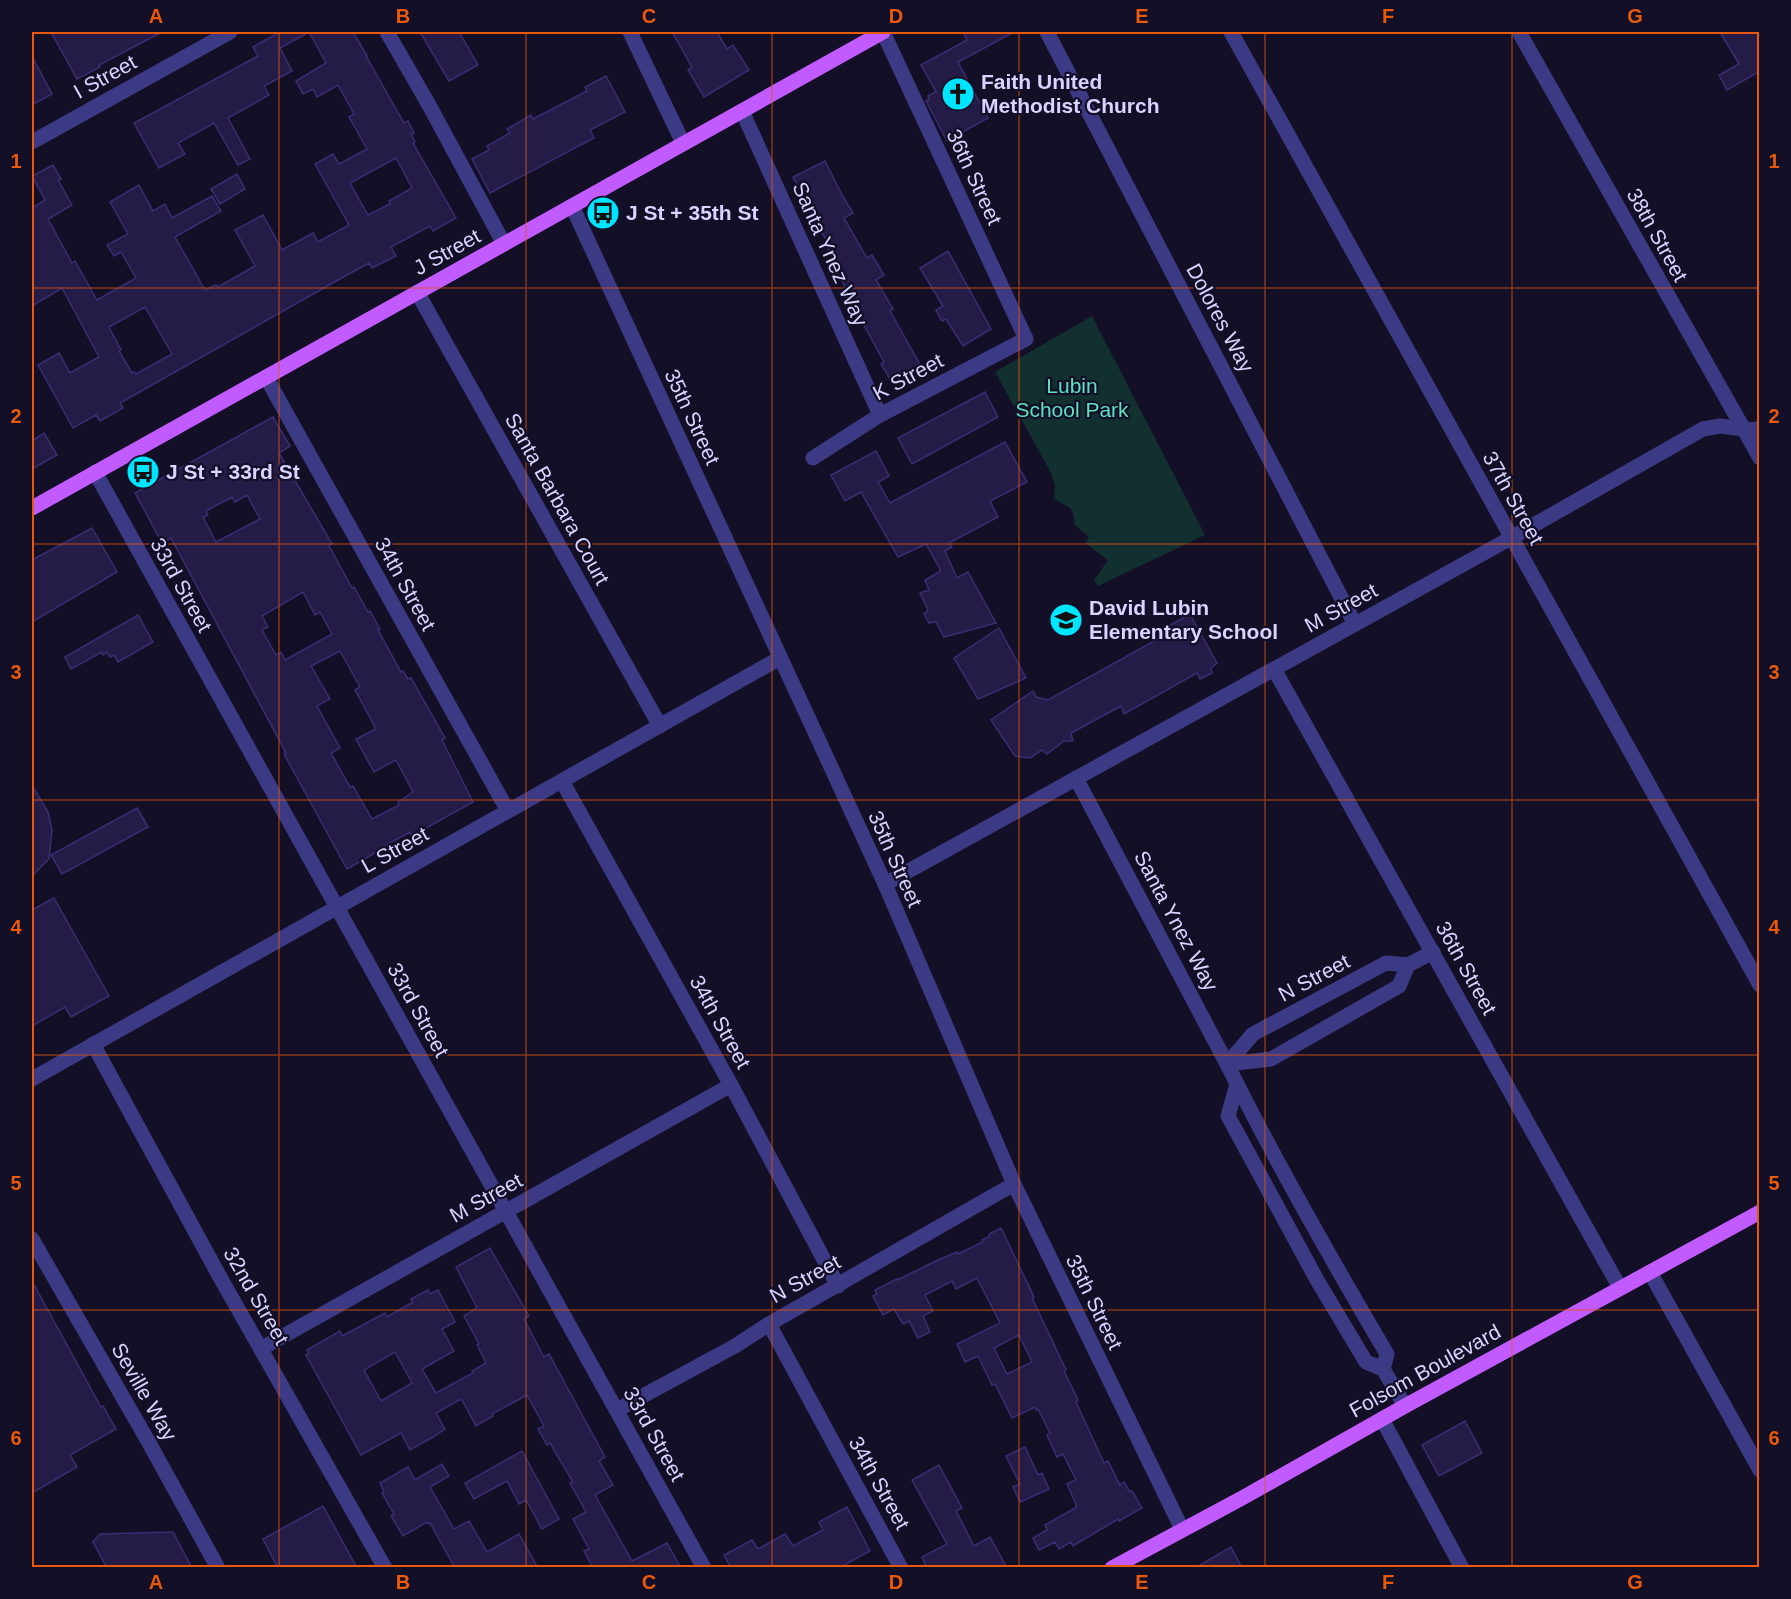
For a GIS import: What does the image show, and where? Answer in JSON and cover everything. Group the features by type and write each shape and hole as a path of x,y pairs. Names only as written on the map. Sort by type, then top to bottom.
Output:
{"main road":[{"name":"J Street","path":"32,508 883,32"},
{"name":"Folsom Boulevard","path":"1112,1568 1760,1212"}],"street":[{"name":"I Street","path":"32,141 230,32"},
{"path":"387,32 504,244"},
{"path":"630,32 683,143"},
{"name":"36th Street","path":"883,32 1026,339"},
{"name":"Dolores Way","path":"1047,32 1355,624"},
{"name":"37th Street","path":"1231,32 1760,985"},
{"name":"38th Street","path":"1519,32 1760,458"},
{"name":"Santa Ynez Way","path":"742,111 880,415"},
{"name":"35th Street","path":"572,206 885,884 1014,1184 1182,1529"},
{"name":"Santa Barbara Court","path":"417,292 660,726"},
{"name":"K Street","path":"813,458 880,415 1026,339"},
{"name":"34th Street","path":"266,377 508,811"},
{"name":"M Street","path":"885,884 1511,538 1703,429 1720,426 1753,430 1760,428"},
{"name":"33rd Street","path":"95,472 704,1568"},
{"name":"L Street","path":"32,1079 780,658"},
{"name":"36th Street","path":"1274,669 1620,1288"},
{"name":"Santa Ynez Way","path":"1076,778 1337,1269 1388,1354 1383,1370"},
{"name":"34th Street","path":"562,781 731,1085 838,1286"},
{"name":"N Street","path":"1227,1064 1253,1034 1386,963 1408,965 1433,952"},
{"path":"1227,1064 1271,1059 1399,986 1408,965"},
{"name":"32nd Street","path":"93,1044 221,1279 385,1568"},
{"name":"Santa Ynez Way","path":"1237,1084 1228,1116 1317,1280 1366,1362 1383,1370 1405,1406"},
{"name":"M Street","path":"262,1348 731,1085"},
{"name":"N Street","path":"617,1410 735,1346 769,1324 1014,1184"},
{"name":"Seville Way","path":"32,1240 218,1568"},
{"path":"1317,1280 1337,1269"},
{"path":"1650,1272 1760,1470"},
{"name":"34th Street","path":"769,1324 901,1568"},
{"path":"1382,1419 1462,1568"}],"green space":[{"name":"Lubin School Park","path":"1092,316 1205,535 1098,586 1094,580 1108,560 1085,543 1089,537 1075,525 1070,508 1054,499 1055,485 1050,471 995,372"}],"building":[{"path":"51,32 162,32 77,79"},
{"path":"280,32 309,32 280,48 292,71 264,86 269,95 228,118 250,159 238,165 214,123 178,143 185,154 159,168 134,123 258,56 253,47"},
{"path":"309,32 353,32 404,123 408,121 414,133 411,134 415,142 413,143 456,218 433,231 430,226 391,247 396,256 372,268 369,263 338,280 120,403 123,408 100,421 96,415 73,428 38,365 59,353 70,373 99,357 62,288 32,306 32,208 45,200 32,176 53,165 61,179 58,180 72,205 48,219 72,263 75,261 97,300 136,278 121,252 114,256 107,245 128,234 110,202 139,185 153,211 165,204 172,218 212,196 221,211 175,237 205,290 216,285 218,287 255,266 235,230 263,215 282,250 313,233 318,242 349,225 315,164 333,154 339,164 367,149 349,117 354,114 338,85 317,97 313,89 303,94 296,81 326,63","holes":["396,158 412,188 389,201 390,204 368,215 350,183","145,307 172,354 136,374 132,373 119,351 121,350 109,327"]},
{"path":"420,32 459,32 478,65 449,81"},
{"path":"672,32 717,32 727,49 733,45 749,70 704,97 688,70 692,67"},
{"name":"Faith United Methodist Church","path":"963,32 1014,32 958,62 988,118 947,141 926,101 929,100 928,96 936,92 921,65 967,40"},
{"path":"1720,32 1760,32 1760,71 1727,90 1719,75 1739,64"},
{"path":"32,56 52,94 32,105"},
{"path":"606,76 625,112 590,130 594,138 490,193 472,159 489,150 487,146 510,133 507,129 531,115 533,119 587,91 585,87"},
{"path":"825,161 853,213 844,218 867,258 872,255 884,275 876,280 893,309 890,311 922,368 893,384 838,274 841,272 824,242 826,240 793,177"},
{"path":"237,174 245,189 220,204 211,189"},
{"path":"948,251 991,329 963,346 946,319 942,321 936,310 943,306 920,268"},
{"path":"985,392 998,417 912,464 898,438"},
{"path":"273,417 290,446 279,453 332,544 329,546 352,588 354,587 368,612 370,611 401,672 403,671 408,679 411,678 445,738 442,740 473,802 412,836 410,832 347,869 171,538 162,543 135,493","holes":["247,495 260,519 216,542 203,517 208,515 206,511 232,497 235,502","303,592 315,615 320,612 332,634 285,660 281,652 276,655 262,630 268,627 262,616","340,651 360,687 355,690 376,729 356,739 374,772 396,760 413,792 398,802 399,805 372,819 353,786 350,787 331,753 340,748 317,706 330,699 311,666"]},
{"path":"44,433 57,455 32,469 32,441"},
{"path":"1005,442 1027,482 990,501 998,517 949,543 952,547 945,551 957,578 968,572 996,623 944,637 936,622 929,623 924,614 928,610 920,593 929,590 925,580 941,571 926,544 898,557 861,492 845,501 831,475 876,451 889,476 878,482 890,503"},
{"path":"92,528 117,572 32,622 32,560"},
{"path":"1190,614 1217,663 1211,668 1212,673 1200,679 1197,673 1124,714 1121,706 1071,733 1073,741 1064,741 1047,754 1042,750 1030,758 1015,756 991,720 1033,691 1036,697 1048,700 1158,639 1156,633"},
{"path":"138,615 153,642 118,662 114,655 110,657 107,652 103,655 102,652 71,669 65,657"},
{"path":"999,628 1026,678 978,699 954,658"},
{"path":"32,785 48,812 52,830 49,859 32,876"},
{"path":"137,808 148,827 62,874 51,855"},
{"path":"54,898 109,996 71,1017 65,1007 32,1026 32,910"},
{"path":"1001,1228 1066,1370 1064,1371 1078,1400 1076,1402 1104,1463 1108,1461 1120,1485 1124,1482 1142,1508 1119,1521 1118,1519 1073,1546 1071,1542 1059,1549 1055,1542 1039,1550 1033,1538 1047,1530 1045,1525 1077,1507 1067,1484 1076,1480 1063,1454 1057,1457 1047,1435 1050,1433 1038,1409 1036,1410 1035,1407 1012,1418 978,1356 965,1362 957,1344 1000,1323 977,1278 956,1289 952,1281 925,1295 933,1311 923,1316 930,1332 918,1338 909,1321 903,1324 894,1309 883,1315 873,1296 877,1294 875,1290 983,1242 982,1240 990,1236 989,1234","holes":["1019,1335 1032,1362 1007,1374 994,1348"]},
{"path":"490,1248 529,1316 524,1319 544,1357 549,1354 605,1457 599,1461 613,1485 595,1495 632,1561 667,1543 681,1568 593,1568 584,1551 589,1549 573,1519 586,1512 570,1483 573,1482 550,1443 547,1445 538,1429 544,1426 527,1395 492,1414 493,1416 476,1426 462,1400 459,1400 436,1413 445,1429 410,1450 401,1433 361,1455 306,1355 309,1353 307,1350 340,1331 342,1336 385,1313 387,1317 413,1302 411,1299 428,1290 430,1294 438,1290 455,1322 442,1329 454,1351 422,1369 436,1393 473,1373 472,1371 486,1363 464,1316 477,1308 456,1267","holes":["395,1352 412,1383 381,1401 364,1370"]},
{"path":"32,1281 101,1407 103,1406 116,1429 70,1455 77,1467 32,1493"},
{"path":"1465,1421 1482,1453 1439,1476 1422,1445"},
{"path":"1025,1447 1038,1475 1042,1473 1049,1489 1020,1502 1013,1487 1020,1484 1006,1456"},
{"path":"522,1451 559,1519 542,1529 526,1500 519,1504 507,1481 474,1499 465,1483"},
{"path":"442,1464 449,1476 430,1487 454,1529 469,1521 487,1552 519,1534 538,1568 455,1568 430,1523 427,1522 403,1536 391,1516 394,1514 382,1493 384,1492 380,1483 408,1467 415,1480"},
{"path":"939,1465 962,1508 956,1511 974,1546 990,1537 1007,1568 927,1568 922,1557 947,1544 912,1480"},
{"path":"323,1506 357,1568 278,1568 263,1539"},
{"path":"847,1507 870,1551 839,1568 731,1568 724,1555 752,1540 758,1549 785,1534 793,1546 823,1530 819,1522"},
{"path":"173,1532 192,1568 107,1568 93,1542 100,1534"},
{"path":"1231,1547 1242,1568 1195,1568"}],"place":[{"name":"Faith United Methodist Church","path":"958,94"},
{"name":"J St + 35th St","path":"603,213"},
{"name":"J St + 33rd St","path":"143,472"},
{"name":"David Lubin Elementary School","path":"1066,620"}]}
